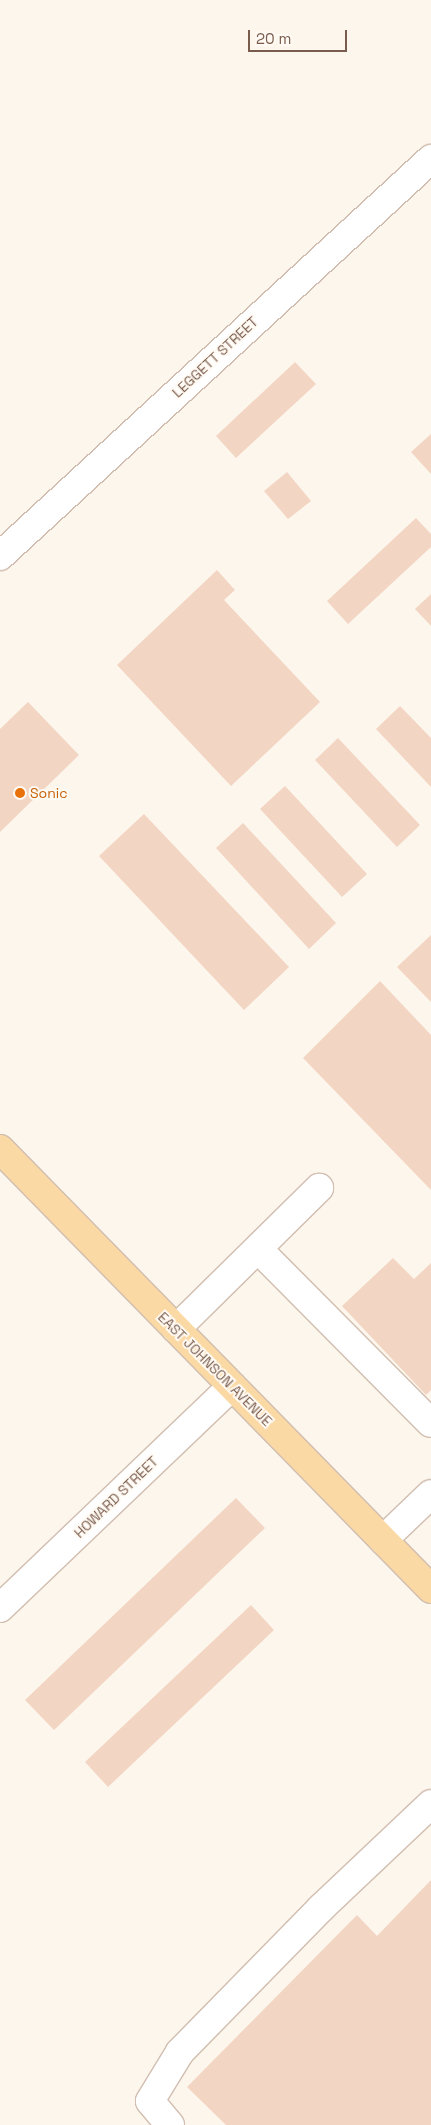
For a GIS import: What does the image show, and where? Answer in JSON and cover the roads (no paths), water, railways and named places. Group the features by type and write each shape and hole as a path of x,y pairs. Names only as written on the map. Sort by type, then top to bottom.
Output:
{"main road":[{"name":"EAST JOHNSON AVENUE","path":"0,1149 431,1589"}],"street":[{"name":"LEGGETT STREET","path":"0,556 431,159"},
{"path":"176,1329 319,1188"},
{"path":"258,1249 431,1423"},
{"name":"HOWARD STREET","path":"0,1608 232,1386"},
{"path":"383,1540 431,1494"},
{"path":"170,2125 150,2100 180,2052 321,1908 431,1804"}],"place":[{"name":"Sonic","path":"20,793"}]}
